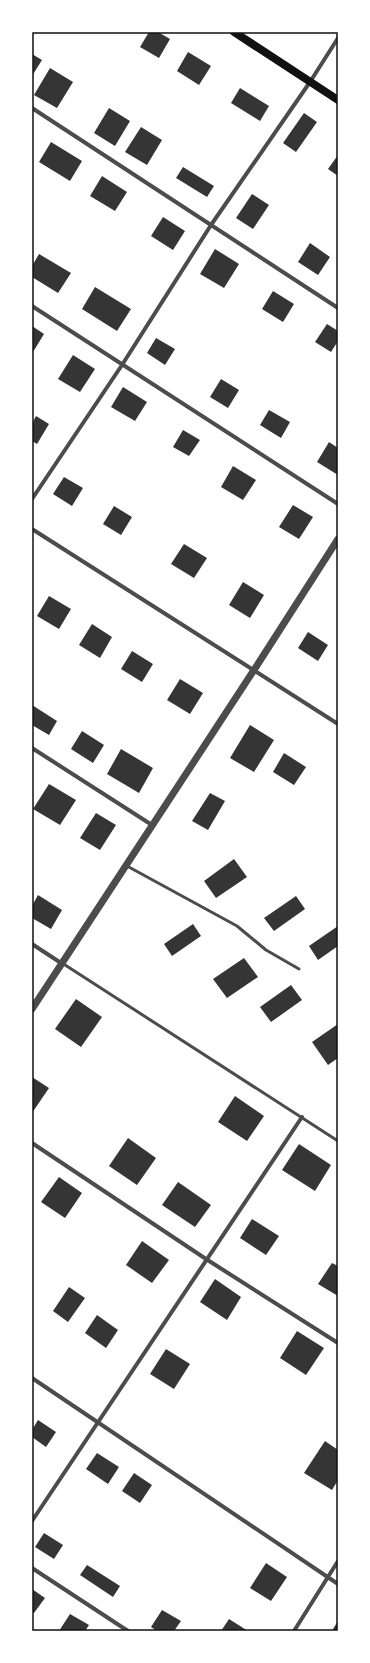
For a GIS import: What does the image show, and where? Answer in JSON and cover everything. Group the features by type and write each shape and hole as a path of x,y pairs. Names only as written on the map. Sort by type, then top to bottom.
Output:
{"main road":[{"path":"234,32 338,100"}],"street":[{"path":"32,499 122,365 211,225 310,82 338,38"},
{"path":"32,108 338,308"},
{"path":"32,306 338,504"},
{"path":"32,529 338,724"},
{"path":"32,1009 338,539"},
{"path":"32,748 152,824"},
{"path":"32,944 61,963"},
{"path":"32,1521 302,1117"},
{"path":"32,1143 206,1259 338,1343"},
{"path":"32,1378 338,1584"},
{"path":"294,1631 329,1578 338,1561"},
{"path":"32,1568 128,1631"}],"lane":[{"path":"126,865 237,926 266,950 299,969"},
{"path":"61,963 338,1141"}],"building":[{"path":"149,32 158,32 170,39 159,58 140,47"},
{"path":"188,52 211,66 199,85 177,71"},
{"path":"32,54 42,60 32,76"},
{"path":"50,68 73,82 57,108 34,95"},
{"path":"240,88 269,106 260,121 231,103"},
{"path":"109,108 130,121 115,146 94,133"},
{"path":"304,113 317,122 296,152 283,143"},
{"path":"141,127 162,140 147,165 125,152"},
{"path":"51,142 82,161 70,181 39,162"},
{"path":"338,155 338,176 328,169"},
{"path":"183,167 214,186 207,197 176,178"},
{"path":"102,176 127,192 115,211 90,196"},
{"path":"252,194 269,205 253,229 236,218"},
{"path":"163,217 185,231 173,250 151,236"},
{"path":"310,243 330,257 318,275 298,262"},
{"path":"215,249 239,264 224,288 200,274"},
{"path":"39,254 71,273 58,293 32,277 32,266"},
{"path":"95,287 131,309 117,331 82,309"},
{"path":"273,291 294,304 283,322 262,309"},
{"path":"327,324 338,331 338,341 331,352 315,342"},
{"path":"32,326 44,334 33,352 32,351"},
{"path":"156,338 175,349 165,365 147,353"},
{"path":"73,355 95,369 80,392 58,379"},
{"path":"221,379 239,390 228,408 210,397"},
{"path":"123,387 147,402 135,421 111,407"},
{"path":"269,410 290,422 281,438 260,425"},
{"path":"36,416 49,424 37,444 32,441 32,424"},
{"path":"183,430 200,440 189,456 173,447"},
{"path":"329,442 338,448 338,475 317,462"},
{"path":"233,466 256,480 243,500 221,487"},
{"path":"64,477 83,488 72,506 53,494"},
{"path":"293,505 313,517 299,539 279,527"},
{"path":"114,506 132,517 121,535 103,524"},
{"path":"184,544 207,558 194,578 171,564"},
{"path":"243,582 264,595 250,618 229,605"},
{"path":"49,596 71,609 59,629 37,616"},
{"path":"92,624 112,637 100,658 79,645"},
{"path":"308,632 328,645 318,661 298,648"},
{"path":"132,651 153,664 142,682 121,669"},
{"path":"180,679 203,693 190,714 167,700"},
{"path":"32,705 57,721 49,735 32,725"},
{"path":"250,725 274,740 254,772 230,758"},
{"path":"82,731 104,745 93,763 71,749"},
{"path":"121,749 153,768 139,793 107,774"},
{"path":"284,753 306,767 294,785 273,772"},
{"path":"49,784 76,800 60,825 33,809"},
{"path":"210,793 225,801 208,830 192,821"},
{"path":"96,813 116,825 100,850 80,838"},
{"path":"234,859 247,877 216,898 204,881"},
{"path":"38,895 62,910 51,929 32,918 32,906"},
{"path":"296,896 305,909 274,931 264,918"},
{"path":"193,924 201,936 172,956 164,944"},
{"path":"338,926 338,946 318,960 309,946"},
{"path":"244,958 258,977 227,998 213,979"},
{"path":"291,985 302,1000 271,1022 260,1007"},
{"path":"76,999 102,1017 81,1047 55,1029"},
{"path":"338,1024 338,1058 328,1065 312,1042"},
{"path":"32,1077 49,1088 32,1113"},
{"path":"235,1096 264,1116 247,1141 218,1122"},
{"path":"128,1138 156,1158 137,1185 109,1166"},
{"path":"299,1144 331,1165 315,1191 282,1170"},
{"path":"59,1177 82,1193 65,1218 41,1202"},
{"path":"178,1182 211,1205 195,1227 162,1205"},
{"path":"252,1219 279,1236 266,1255 240,1238"},
{"path":"142,1241 169,1260 152,1283 126,1265"},
{"path":"332,1263 338,1266 338,1296 318,1284"},
{"path":"215,1279 241,1297 227,1320 200,1302"},
{"path":"69,1287 85,1298 68,1322 53,1311"},
{"path":"97,1315 118,1330 106,1348 85,1333"},
{"path":"297,1331 324,1348 306,1375 280,1358"},
{"path":"166,1349 190,1364 174,1389 150,1374"},
{"path":"38,1420 56,1432 46,1447 32,1437 32,1430"},
{"path":"325,1441 338,1450 338,1480 332,1490 304,1473"},
{"path":"97,1453 119,1467 108,1484 86,1469"},
{"path":"134,1473 152,1485 140,1503 122,1491"},
{"path":"44,1533 63,1545 54,1559 35,1547"},
{"path":"266,1563 287,1577 271,1601 250,1588"},
{"path":"87,1565 120,1586 113,1597 80,1575"},
{"path":"32,1589 45,1598 34,1613 32,1612"},
{"path":"162,1610 181,1621 174,1631 157,1631 151,1627"},
{"path":"70,1614 89,1625 85,1631 59,1631"},
{"path":"229,1619 248,1631 221,1631"},
{"path":"338,1621 338,1631 335,1631 333,1629"}]}
